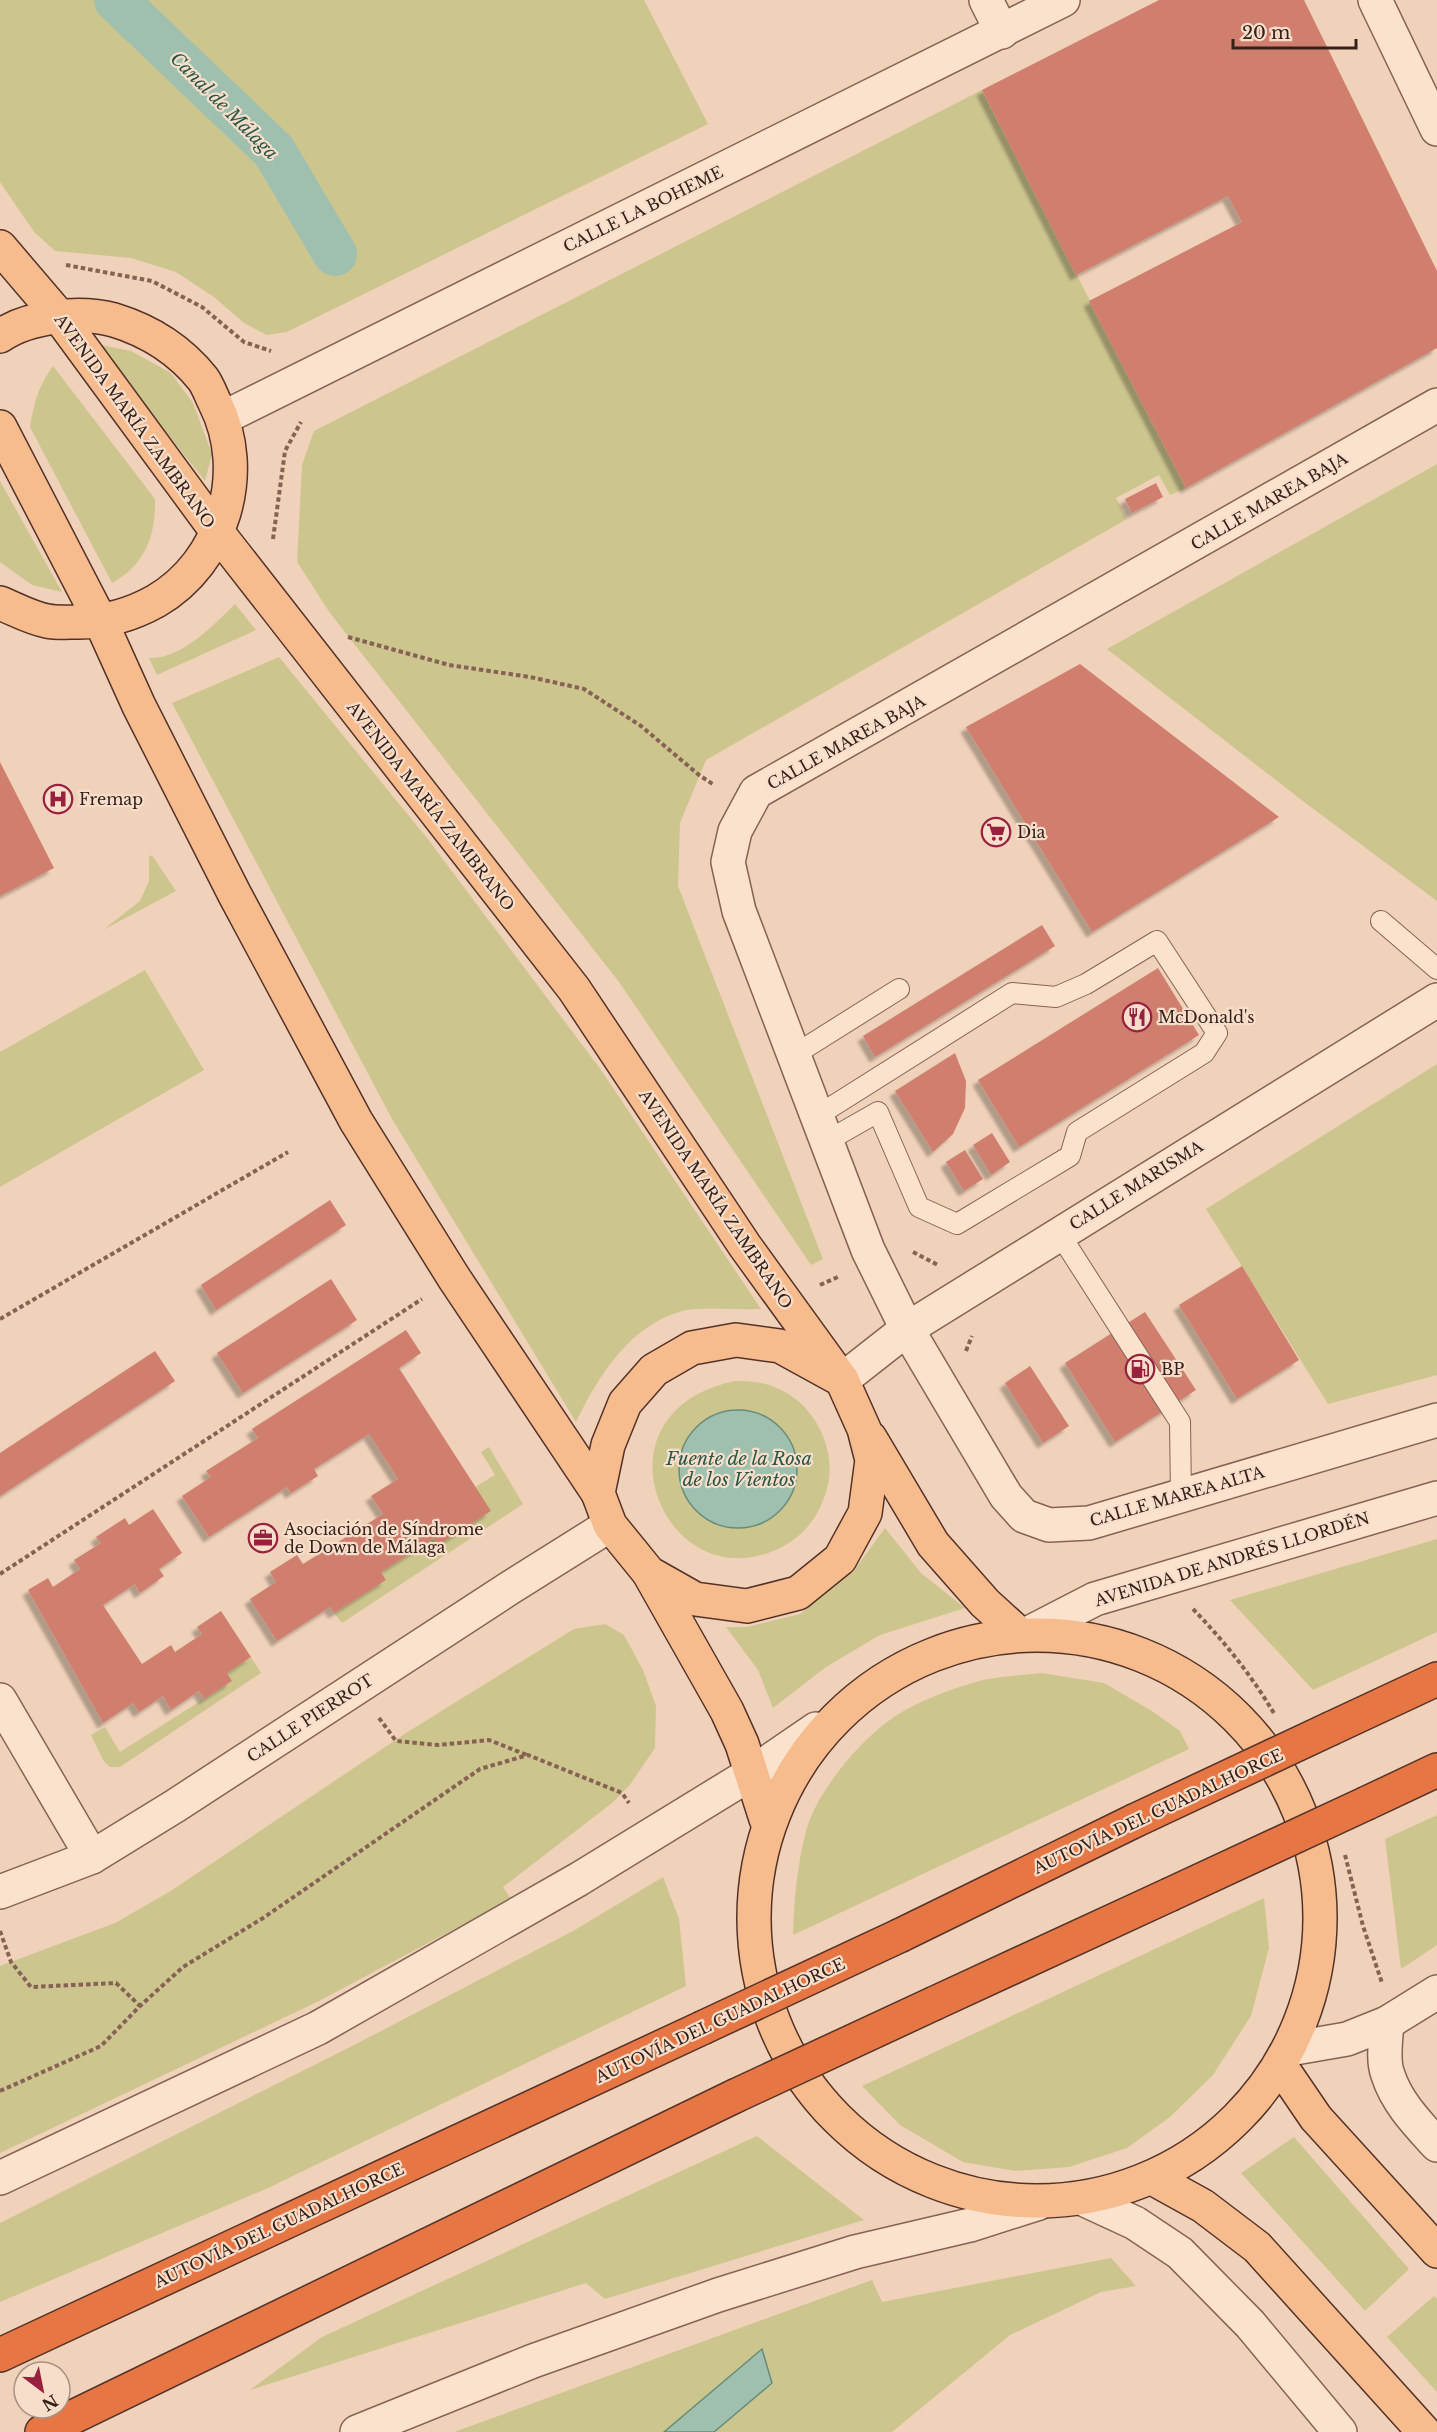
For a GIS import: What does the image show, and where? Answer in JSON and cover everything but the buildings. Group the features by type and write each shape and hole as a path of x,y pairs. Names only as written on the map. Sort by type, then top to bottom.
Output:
{"highway":[{"name":"AUTOVÍA DEL GUADALHORCE","path":"0,2355 901,1935 1134,1821 1437,1679"},
{"path":"42,2432 735,2096 1437,1770"}],"main road":[{"name":"AVENIDA MARÍA ZAMBRANO","path":"0,247 58,315 218,533 574,989 745,1246 842,1380 864,1429"},
{"path":"0,336 8,330 58,315 100,316 140,328 175,350 204,380 223,418 231,456 229,495 218,533 198,565 171,592 137,612 101,622 48,621 0,603"},
{"path":"0,427 101,622 139,706 240,906 356,1121 454,1278 598,1493 610,1526 649,1573 727,1711 752,1773 766,1819"},
{"path":"598,1493 608,1445 625,1403 654,1370 692,1348 736,1340 780,1346 842,1380"},
{"path":"649,1573 694,1599 716,1602 747,1606 798,1593 840,1559 865,1513 872,1460 864,1429"},
{"path":"864,1429 933,1544 985,1603 1025,1632"},
{"path":"1025,1632 1078,1637 1150,1664 1234,1722 1276,1773 1300,1816 1318,1879 1322,1936 1313,1988 1289,2060 1267,2096 1235,2129 1156,2180 1083,2199 1040,2203 957,2188 928,2177 874,2144 844,2117 812,2077 775,2021 759,1978 753,1934 758,1856 766,1819 789,1762 816,1729 856,1695 908,1662 957,1642 1025,1632"},
{"path":"1289,2060 1316,2118 1437,2251"},
{"path":"1156,2180 1203,2206 1257,2247 1424,2432"}],"street":[{"path":"986,0 1002,32"},
{"name":"CALLE LA BOHEME","path":"223,418 1063,0"},
{"path":"1375,0 1437,129"},
{"name":"CALLE MAREA BAJA","path":"907,1329 874,1261 739,910 728,862 735,831 756,792 1437,405"},
{"name":"CALLE MARISMA","path":"842,1380 907,1329 1437,1000"},
{"name":"CALLE MAREA ALTA","path":"907,1329 1006,1496 1024,1516 1049,1525 1089,1523 1437,1420"},
{"name":"AVENIDA DE ANDRÉS LLORDÉN","path":"1025,1632 1095,1599 1437,1498"},
{"name":"CALLE PIERROT","path":"0,1892 92,1857 175,1806 508,1588 610,1526"},
{"path":"0,1700 92,1857"},
{"path":"0,2178 318,2028 654,1834 752,1773 816,1729"},
{"path":"1289,2060 1391,2021 1437,1992"},
{"path":"1391,2021 1385,2047 1387,2074 1403,2105 1437,2145"},
{"path":"1083,2199 1135,2223 1180,2253 1250,2324 1340,2432"},
{"path":"357,2432 533,2361 718,2295 855,2252 970,2225 1040,2203"}],"lane":[{"path":"1381,921 1437,969"},
{"path":"1157,941 1216,1033 1204,1053 1077,1132 1070,1156 957,1224 918,1207 878,1112 822,1129 862,1089 1012,993 1056,997 1086,984 1157,941"},
{"path":"794,1055 899,989"},
{"path":"1059,1233 1180,1422 1181,1496"}],"path":[{"path":"64,265 152,281 202,307 244,342 283,355 309,408 285,451 273,537 275,547"},
{"path":"337,637 349,637 449,665 584,688 641,726 714,785"},
{"path":"0,1319 288,1152"},
{"path":"816,1287 906,1248 938,1265 969,1262 981,1282"},
{"path":"0,1574 454,1278"},
{"path":"964,1357 975,1328"},
{"path":"1166,1577 1184,1600 1222,1639 1262,1694 1279,1722"},
{"path":"356,1687 396,1741 438,1745 489,1740 622,1793 654,1834"},
{"path":"0,2091 101,2046 183,1967 263,1918 480,1769 528,1755"},
{"path":"1341,1845 1346,1856 1362,1926 1391,2021"},
{"path":"0,1931 11,1962 31,1987 116,1983 140,2006"}],"shaded area":[{"path":"0,0 644,0 708,124 287,332 267,335 244,323 214,297 176,272 131,258 55,251 34,232 0,182"},
{"path":"982,90 1186,488 1170,495 1159,475 1116,498 1127,519 706,760 680,823 678,886 823,1259 811,1265 619,982 330,613 297,562 302,465 314,431"},
{"path":"96,344 131,351 171,373 193,403 212,454 205,481"},
{"path":"53,366 155,499 151,537 146,548 133,567 112,583 30,427 37,395"},
{"path":"1437,464 1437,901 1304,802 1107,649"},
{"path":"0,481 62,592 32,585 0,562"},
{"path":"235,604 256,630 157,675 149,658 173,653 196,640"},
{"path":"279,657 427,838 601,1070 761,1309 686,1310 649,1326 619,1353 606,1369 576,1422 392,1119 172,703"},
{"path":"152,855 176,891 103,930 140,901 149,881 149,857"},
{"path":"145,970 204,1070 0,1187 0,1052"},
{"path":"1437,1064 1437,1375 1328,1404 1206,1209"},
{"path":"735,1381 757,1382 792,1396 814,1418 827,1446 829,1477 819,1510 795,1539 778,1549 737,1558 702,1549 675,1527 658,1496 653,1462 662,1428 689,1399","holes":["740,1410 755,1414 778,1426 792,1444 797,1469 796,1485"]},
{"path":"489,1447 523,1504 342,1623 334,1613 386,1580 381,1572 434,1538 438,1544 491,1511 475,1487 495,1475 481,1452"},
{"path":"885,1528 921,1573 965,1608 880,1635 826,1667 773,1708 758,1670 726,1627 747,1627 800,1614 853,1572"},
{"path":"1437,1539 1437,1632 1313,1690 1230,1600"},
{"path":"605,1624 624,1635 643,1670 656,1706 655,1748 629,1786 612,1803 503,1887 511,1899 319,2001 0,2153 0,1966 115,1923 169,1892 406,1733 574,1629"},
{"path":"251,1657 261,1673 120,1767 110,1767 103,1760 91,1735 105,1727 120,1752 232,1681 227,1673"},
{"path":"1042,1673 1104,1683 1152,1711 1180,1731 1189,1749 793,1935 796,1883 806,1831 830,1783 867,1739 894,1717 937,1695 983,1680"},
{"path":"1437,1815 1437,1945 1401,1969 1385,1839"},
{"path":"663,1877 679,1919 686,1986 268,2188 0,2302 0,2223 358,2043 573,1931"},
{"path":"1264,1898 1269,1948 1251,2016 1213,2075 1170,2117 1127,2148 1069,2167 1015,2171 963,2162 900,2125 862,2086"},
{"path":"757,2136 864,2220 605,2299 586,2283 250,2390 322,2337"},
{"path":"1294,2137 1409,2269 1365,2311 1241,2173"},
{"path":"1111,2258 1136,2286 1101,2292 1010,2335 892,2432 714,2432 772,2383 761,2350 664,2432 454,2432 872,2280 882,2302"},
{"path":"1434,2296 1437,2299 1437,2392 1387,2337"}],"water":[{"name":"Fuente de la Rosa de los Vientos","path":"738,1410 761,1414 780,1427 793,1446 797,1469 793,1492 780,1511 761,1524 738,1528 715,1524 696,1511 683,1492 679,1469 683,1446 696,1427 715,1414"},
{"path":"762,2349 772,2383 714,2432 664,2432"}],"waterway":[{"name":"Canal de Málaga","path":"116,0 274,151 335,254"}],"place":[{"name":"Fremap","path":"58,799"},
{"name":"Dia","path":"996,832"},
{"name":"McDonald's","path":"1137,1017"},
{"name":"BP","path":"1140,1369"},
{"name":"Asociación de Síndrome de Down de Málaga","path":"263,1538"}]}
